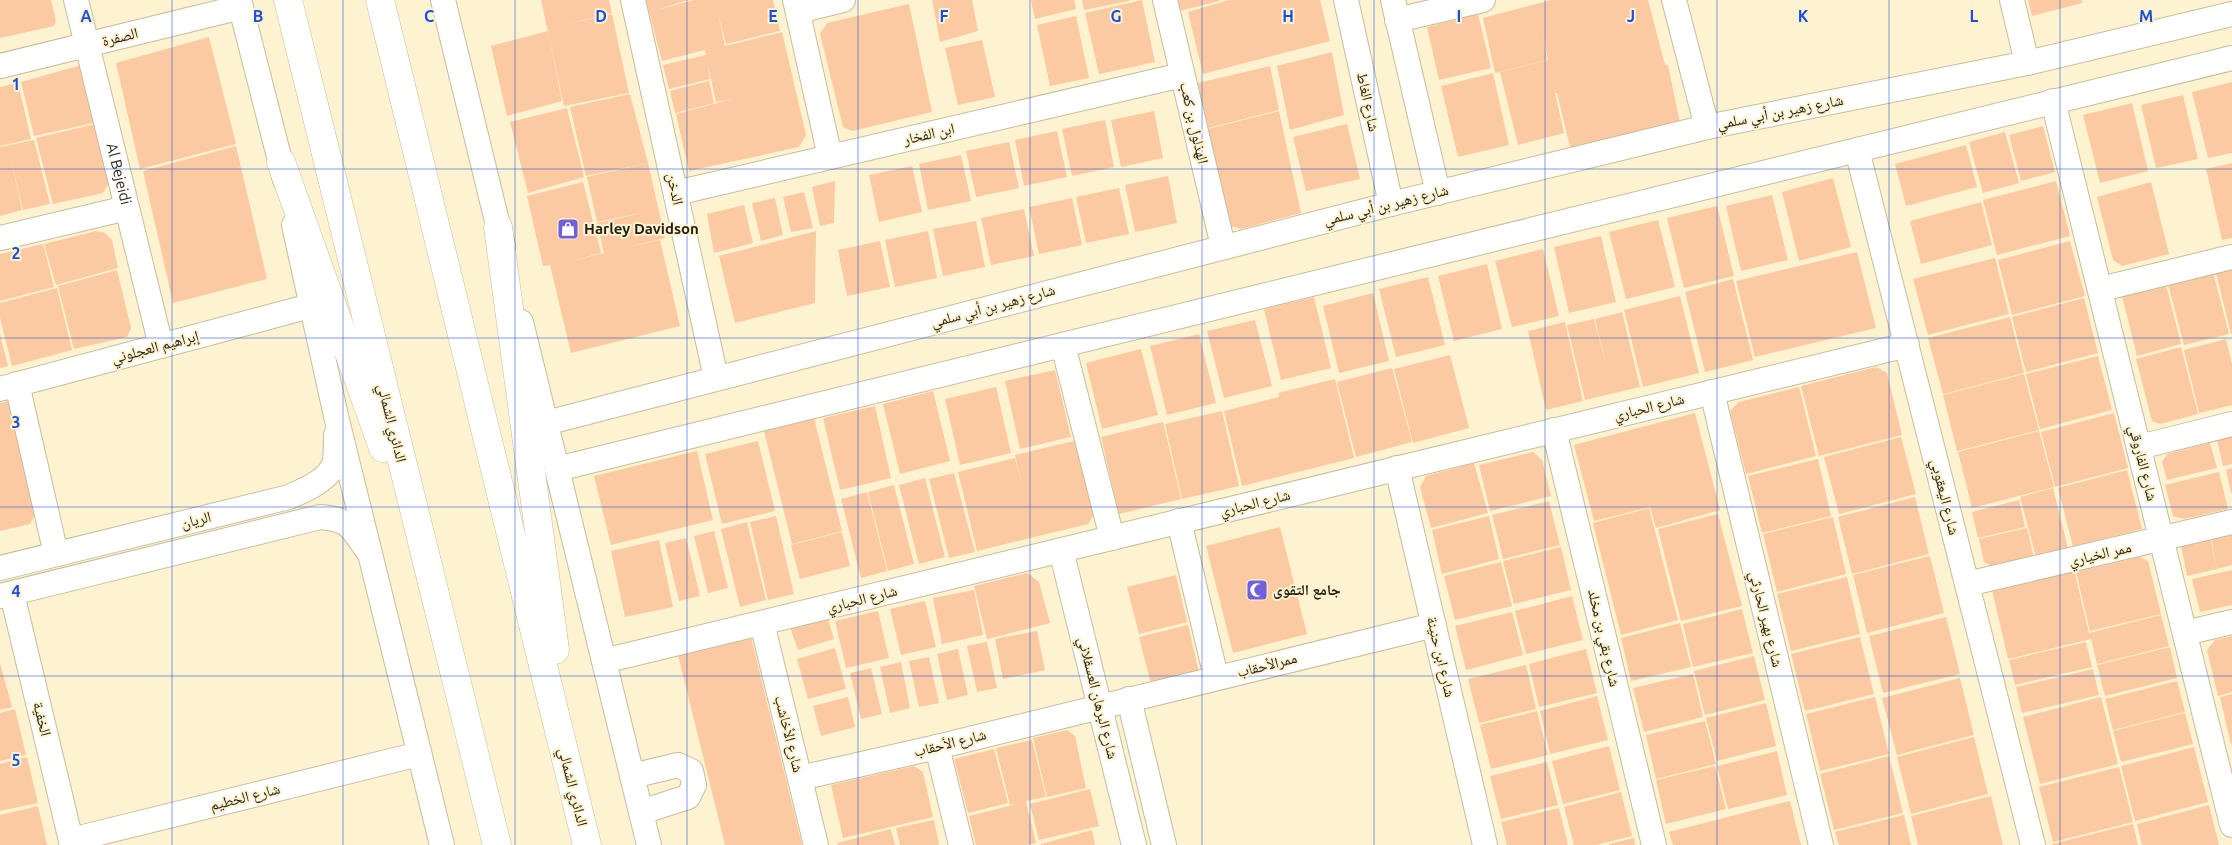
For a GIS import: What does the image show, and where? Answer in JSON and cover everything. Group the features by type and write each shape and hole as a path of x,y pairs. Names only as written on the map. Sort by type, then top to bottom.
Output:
{"highway":[{"name":"الدائري الشمالي","path":"288,0 497,845"},
{"name":"الدائري الشمالي","path":"380,0 587,845"},
{"path":"281,162 434,592"},
{"path":"498,226 574,790"}],"street":[{"name":"Al Bejeidi","path":"76,0 161,346"},
{"path":"443,0 649,845"},
{"name":"الدخن","path":"633,0 716,378"},
{"path":"830,157 796,6 843,0"},
{"name":"الهذلول بن كعب","path":"1164,0 1223,246"},
{"name":"شارع الغاط","path":"1346,0 1391,204"},
{"path":"1438,193 1395,10 1483,0"},
{"path":"1674,0 1707,127"},
{"path":"2012,0 2027,63"},
{"name":"الصفرة","path":"0,66 88,45 240,4"},
{"path":"240,4 281,162 310,306 442,845"},
{"name":"شارع زهير بن أبي سلمي","path":"546,423 1223,246 1707,127 2027,63 2232,14"},
{"path":"557,469 2232,58"},
{"name":"ابن الفخار","path":"676,192 1182,75"},
{"name":"شارع الفاروقي","path":"2053,101 2185,634 2225,767 2232,825"},
{"name":"شارع اليعقوبي","path":"1857,150 2033,845"},
{"path":"0,238 127,208"},
{"path":"2101,289 2232,257"},
{"name":"إبراهيم العجلوني","path":"8,386 310,306"},
{"name":"شارع الحباري","path":"604,661 1907,344"},
{"path":"1063,345 1112,538"},
{"path":"8,386 56,554"},
{"name":"شارع بهير الحارثي","path":"1712,392 1821,845"},
{"name":"الريان","path":"0,568 289,497 315,484 329,472 335,462 336,416"},
{"path":"2139,447 2232,424"},
{"name":"شارع بقي بن مخلد","path":"1554,430 1654,845"},
{"name":"شارع ابن حنينة","path":"1397,468 1485,845"},
{"path":"305,489 312,519"},
{"name":"الريان","path":"6,595 312,519 336,518 351,526 373,559"},
{"path":"1179,521 1216,677"},
{"name":"ممر الخياري","path":"1967,584 2162,540 2232,522"},
{"name":"شارع البرهان العسقلاني","path":"1061,550 1134,845"},
{"name":"الخفية","path":"6,595 72,843"},
{"path":"2185,634 2232,622"},
{"name":"شارع الأخاشب","path":"762,623 816,845"},
{"name":"ممرالأحقاب","path":"1100,706 1434,625"},
{"path":"1128,699 1164,845"},
{"name":"شارع الأحقاب","path":"800,778 937,747 1100,706"},
{"path":"937,747 962,845"},
{"name":"شارع الخطيم","path":"72,843 419,754"},
{"path":"632,776 678,765 691,771 694,785 688,797 641,812"}],"building":[{"path":"0,0 51,0 56,21 54,26 0,38"},
{"path":"541,0 609,0 612,13 567,24 612,14 629,93 564,106"},
{"path":"646,0 688,0 653,11 694,0 773,0 780,31 726,44 718,14 725,46 782,32 806,135 799,147 689,171 676,114 732,99 716,102 707,62 710,79 669,89 663,65 706,55 705,50 662,61"},
{"path":"932,0 972,0 978,31 940,42"},
{"path":"1031,0 1074,0 1076,9 1035,19"},
{"path":"1082,0 1129,0 1129,1 1084,10"},
{"path":"1142,0 1155,62 1099,74 1085,13"},
{"path":"1178,0 1219,0 1219,1 1180,11"},
{"path":"1229,0 1320,0 1330,41 1203,74 1188,12"},
{"path":"1551,0 1648,0 1665,65 1668,65 1680,123 1571,151 1557,93 1555,93 1564,133 1518,145 1500,72 1548,60 1543,35 1547,60 1495,73 1483,18"},
{"path":"2028,0 2082,0 2082,3 2032,16"},
{"path":"909,4 932,112 852,131 843,127 820,34 827,23"},
{"path":"1478,14 1491,68 1439,80 1427,27"},
{"path":"1076,16 1089,78 1050,86 1037,25"},
{"path":"548,31 562,101 507,116 491,46"},
{"path":"209,37 236,144 140,169 116,63"},
{"path":"982,40 995,97 958,105 945,48"},
{"path":"1332,52 1344,115 1290,130 1277,66"},
{"path":"82,65 98,122 34,136 21,82"},
{"path":"1270,66 1279,110 1208,128 1198,83"},
{"path":"1493,73 1509,145 1458,157 1441,86"},
{"path":"709,81 714,103 675,113 670,91"},
{"path":"2232,82 2232,153 2208,158 2192,92"},
{"path":"18,83 31,139 0,146 0,87"},
{"path":"630,94 648,163 586,176 570,107"},
{"path":"2183,95 2198,159 2156,168 2141,105"},
{"path":"2132,103 2148,171 2100,183 2083,115"},
{"path":"567,108 584,177 528,193 510,122"},
{"path":"1154,111 1163,158 1121,167 1111,120"},
{"path":"1279,111 1301,213 1241,229 1231,226 1208,129"},
{"path":"1105,120 1114,167 1072,176 1062,129"},
{"path":"95,124 109,183 103,193 53,204 36,138"},
{"path":"1347,124 1360,179 1306,191 1293,137"},
{"path":"2043,126 2055,172 2021,181 2009,135"},
{"path":"1057,131 1067,177 1024,186 1015,140"},
{"path":"2005,132 2019,183 1983,193 1969,142"},
{"path":"34,140 50,204 23,210 10,155 22,210 0,216 0,147"},
{"path":"1009,142 1019,188 976,197 966,151"},
{"path":"1966,145 1977,187 1906,206 1895,164"},
{"path":"236,146 267,279 173,303 143,171"},
{"path":"961,155 971,201 928,210 919,164"},
{"path":"648,163 665,238 625,248 660,240 680,326 571,353 550,265 543,266 527,196 583,182 601,253 571,261 604,253 597,223 646,212 597,222 587,177"},
{"path":"2232,163 2232,238 2222,240 2206,169"},
{"path":"912,166 922,212 879,222 869,175"},
{"path":"1168,176 1177,223 1135,232 1125,185"},
{"path":"1833,178 1851,247 1799,261 1782,192"},
{"path":"835,181 834,223 820,226 812,187"},
{"path":"2056,181 2070,236 1997,255 1983,200"},
{"path":"2151,182 2169,254 2122,266 2113,260 2097,197"},
{"path":"1119,188 1129,234 1086,243 1076,197"},
{"path":"804,192 813,228 791,232 783,197"},
{"path":"1772,195 1788,260 1741,271 1726,206"},
{"path":"775,198 783,235 761,241 752,203"},
{"path":"1072,198 1082,245 1039,254 1029,207"},
{"path":"1981,202 1992,245 1921,264 1910,221"},
{"path":"744,205 753,243 714,253 707,214"},
{"path":"1717,206 1734,276 1684,288 1667,218"},
{"path":"1024,209 1034,256 991,265 981,218"},
{"path":"1658,220 1675,287 1626,299 1609,232"},
{"path":"976,221 985,267 943,276 933,229"},
{"path":"96,231 105,233 112,240 118,268 56,285 44,244"},
{"path":"816,231 815,303 735,323 719,256"},
{"path":"928,231 937,278 895,287 885,240"},
{"path":"1601,236 1616,302 1569,313 1554,247"},
{"path":"880,241 890,287 847,296 838,250"},
{"path":"2070,241 2085,296 2012,315 1998,260"},
{"path":"43,244 54,287 0,301 0,254"},
{"path":"1543,249 1559,316 1512,327 1495,261"},
{"path":"1857,252 1876,328 1755,357 1736,281"},
{"path":"1995,258 2009,314 1928,335 1913,279"},
{"path":"1487,264 1502,329 1454,341 1438,276"},
{"path":"2232,269 2232,334 2231,334 2216,273"},
{"path":"117,270 131,328 127,337 74,349 58,286"},
{"path":"2213,272 2229,334 2184,345 2168,284"},
{"path":"1428,277 1445,345 1396,357 1379,289"},
{"path":"1733,279 1753,360 1705,372 1685,292"},
{"path":"2166,285 2181,344 2137,356 2122,296"},
{"path":"57,288 72,350 12,366 0,318 0,303"},
{"path":"1373,293 1389,361 1339,373 1323,306"},
{"path":"1680,296 1699,373 1643,387 1624,310"},
{"path":"1314,297 1331,368 1281,380 1264,309"},
{"path":"2084,298 2098,353 2026,372 2012,317"},
{"path":"1622,312 1640,387 1585,400 1567,325 1594,319 1607,367 1595,319"},
{"path":"2010,317 2024,373 1943,394 1928,338"},
{"path":"1255,320 1272,386 1224,398 1207,331"},
{"path":"1565,322 1583,401 1546,410 1528,331"},
{"path":"0,334 8,366 0,368"},
{"path":"1199,334 1216,403 1167,415 1150,346"},
{"path":"2226,339 2232,364 2232,405 2199,413 2184,350"},
{"path":"2181,347 2198,414 2160,424 2152,421 2136,359"},
{"path":"1141,349 1158,415 1102,429 1086,363"},
{"path":"1450,355 1469,428 1413,443 1394,369"},
{"path":"2098,356 2112,410 2040,429 2026,374"},
{"path":"1876,367 1887,373 1902,435 1819,456 1801,386"},
{"path":"1392,368 1412,442 1356,457 1337,382"},
{"path":"1055,370 1071,437 1020,449 1005,381"},
{"path":"2024,374 2039,430 1957,451 1943,395"},
{"path":"1335,379 1354,458 1242,486 1224,411 1279,397 1278,393"},
{"path":"996,387 1011,453 960,465 945,399"},
{"path":"1799,387 1816,456 1746,474 1730,411 1739,402"},
{"path":"933,391 950,461 900,474 883,404"},
{"path":"9,401 35,515 30,524 0,531 0,403"},
{"path":"875,406 891,478 840,490 823,418"},
{"path":"1222,411 1239,486 1182,499 1165,424"},
{"path":"1695,413 1720,510 1656,528 1650,507 1594,521 1574,445"},
{"path":"2114,413 2128,468 2055,487 2041,432"},
{"path":"814,418 842,531 792,544 764,431"},
{"path":"1163,422 1181,499 1119,514 1101,437"},
{"path":"2039,431 2054,487 1972,508 1958,452"},
{"path":"2232,436 2232,464 2223,466 2217,440"},
{"path":"1901,437 1916,494 1839,514 1824,457"},
{"path":"1078,440 1095,513 1088,524 977,551 958,472 1015,458 1022,484 1015,455"},
{"path":"758,441 775,511 722,524 705,454"},
{"path":"2210,443 2217,468 2167,480 2162,462 2167,454"},
{"path":"697,451 713,520 611,545 594,476"},
{"path":"1533,452 1542,460 1551,496 1490,511 1479,465"},
{"path":"1818,459 1831,516 1762,533 1748,476"},
{"path":"1474,463 1488,513 1431,528 1420,487 1426,476"},
{"path":"2232,468 2232,493 2231,493 2226,470"},
{"path":"2127,470 2142,529 2073,547 2058,488"},
{"path":"2219,472 2228,509 2184,519 2173,516 2165,485"},
{"path":"954,473 975,552 949,558 929,479"},
{"path":"925,478 945,557 919,564 899,485"},
{"path":"894,485 914,564 888,571 868,492"},
{"path":"2053,488 2068,548 2036,557 2020,497"},
{"path":"867,492 887,571 861,578 841,499"},
{"path":"1915,497 1929,554 1852,574 1838,517"},
{"path":"2019,500 2025,527 1978,538 1972,512"},
{"path":"1549,501 1560,545 1503,559 1492,515"},
{"path":"1649,508 1678,620 1621,635 1593,523"},
{"path":"1718,514 1742,606 1681,621 1658,529"},
{"path":"776,516 794,594 768,600 750,522"},
{"path":"1489,516 1499,559 1442,574 1432,530"},
{"path":"1833,517 1846,574 1777,592 1763,534"},
{"path":"747,522 766,600 740,607 721,529"},
{"name":"جامع التقوى","path":"1280,527 1307,634 1233,653 1206,546"},
{"path":"2027,528 2034,558 1993,567 1984,562 1979,539"},
{"path":"714,531 728,588 708,593 694,536"},
{"path":"842,532 850,566 800,579 791,545"},
{"path":"2232,533 2232,565 2217,569 2211,538"},
{"path":"686,538 700,596 679,601 665,543"},
{"path":"2210,538 2217,569 2187,576 2181,545"},
{"path":"659,540 673,607 625,617 611,551"},
{"path":"1561,547 1571,590 1514,604 1503,561"},
{"path":"1930,556 1944,613 1867,633 1853,575"},
{"path":"2140,557 2148,561 2161,614 2090,631 2076,572"},
{"path":"1501,562 1512,606 1455,620 1444,576"},
{"path":"2074,570 2089,633 2161,615 2169,646 2097,664 2091,639 2008,659 1992,590"},
{"path":"2232,570 2232,605 2200,612 2192,579"},
{"path":"1027,573 1039,582 1050,623 987,639 974,586"},
{"path":"1176,575 1187,622 1139,634 1127,587"},
{"path":"1847,577 1860,634 1791,651 1777,594"},
{"path":"974,590 983,635 942,644 933,598"},
{"path":"1572,596 1583,640 1526,654 1515,611"},
{"path":"925,601 936,647 901,655 890,609"},
{"path":"1742,609 1753,653 1693,667 1683,624"},
{"path":"878,611 889,658 846,668 835,621"},
{"path":"1512,612 1523,655 1466,670 1455,626"},
{"path":"827,616 834,639 798,650 790,627"},
{"path":"1946,617 1960,674 1883,693 1869,636"},
{"path":"1680,623 1691,667 1631,681 1621,638"},
{"path":"1188,625 1199,672 1151,684 1139,637"},
{"path":"1037,631 1045,670 1003,679 995,639"},
{"path":"2232,636 2232,692 2218,696 2207,650 2215,640"},
{"path":"751,637 802,845 725,845 678,655"},
{"path":"1860,637 1874,694 1805,711 1791,654"},
{"path":"987,642 997,688 977,692 967,646"},
{"path":"2086,642 2092,667 2015,685 2009,660"},
{"path":"2170,647 2177,678 2105,696 2097,665"},
{"path":"835,648 846,689 808,699 797,659"},
{"path":"958,649 968,695 947,700 937,654"},
{"path":"1586,649 1597,693 1539,707 1529,664"},
{"path":"1754,656 1765,700 1705,715 1694,671"},
{"path":"929,657 939,703 919,707 909,661"},
{"path":"901,662 910,708 890,713 880,667"},
{"path":"0,663 12,707 0,710"},
{"path":"1526,665 1536,709 1479,723 1468,679"},
{"path":"871,668 882,714 861,719 850,673"},
{"path":"2093,669 2099,695 2022,713 2016,687"},
{"path":"1693,674 1703,717 1644,732 1633,688"},
{"path":"1960,678 1974,735 1897,755 1882,698"},
{"path":"2177,681 2185,712 2113,730 2105,699"},
{"path":"2232,694 2232,744 2231,745 2220,697"},
{"path":"1597,696 1608,740 1550,754 1540,711"},
{"path":"848,697 855,727 821,736 813,706"},
{"path":"1875,697 1889,754 1820,771 1806,714"},
{"path":"2101,697 2118,764 2040,784 2023,717"},
{"path":"1766,703 1776,746 1717,761 1706,718"},
{"path":"15,709 26,755 0,761 0,713"},
{"path":"1537,711 1548,755 1491,769 1480,725"},
{"path":"2185,713 2193,744 2121,762 2113,731"},
{"path":"1705,721 1716,764 1656,779 1646,735"},
{"path":"1067,730 1075,736 1086,788 1047,797 1033,738"},
{"path":"1974,737 1988,794 1911,814 1897,757"},
{"path":"1032,740 1046,797 1026,801 1036,843 1026,845 976,845 969,816 1017,804 1010,805 996,748"},
{"path":"1609,746 1620,790 1563,804 1552,761"},
{"path":"2194,747 2208,802 2135,821 2121,766"},
{"path":"994,749 1008,803 968,813 954,759"},
{"path":"1777,751 1787,795 1728,809 1717,766"},
{"path":"1889,756 1903,813 1834,830 1820,774"},
{"path":"27,757 38,803 0,811 0,764"},
{"path":"1547,762 1558,805 1501,819 1490,776"},
{"path":"914,766 923,772 933,817 843,838 831,785"},
{"path":"1715,766 1726,809 1666,824 1656,780"},
{"path":"2119,767 2133,822 2053,842 2039,787"},
{"path":"1090,789 1099,826 1039,840 1030,804"},
{"path":"1621,792 1632,836 1596,845 1574,845 1564,807"},
{"path":"1991,796 2003,845 1918,845 1911,816"},
{"path":"1790,801 1801,845 1673,845 1669,832"},
{"path":"2209,805 2219,845 2142,845 2137,824"},
{"path":"38,806 47,845 0,845 0,815"},
{"path":"1559,808 1568,845 1507,845 1501,822"},
{"path":"1904,815 1911,845 1839,845 1835,832"},
{"path":"934,820 939,845 900,845 896,828"},
{"path":"2133,824 2138,845 2052,845 2052,844"},
{"path":"891,829 895,845 838,845 837,843"},
{"path":"1092,830 1095,845 1041,845 1041,844"},
{"path":"1634,838 1635,845 1609,845 1609,844"}],"place":[{"name":"Harley Davidson","path":"568,229"},
{"name":"جامع التقوى","path":"1257,590"}]}
